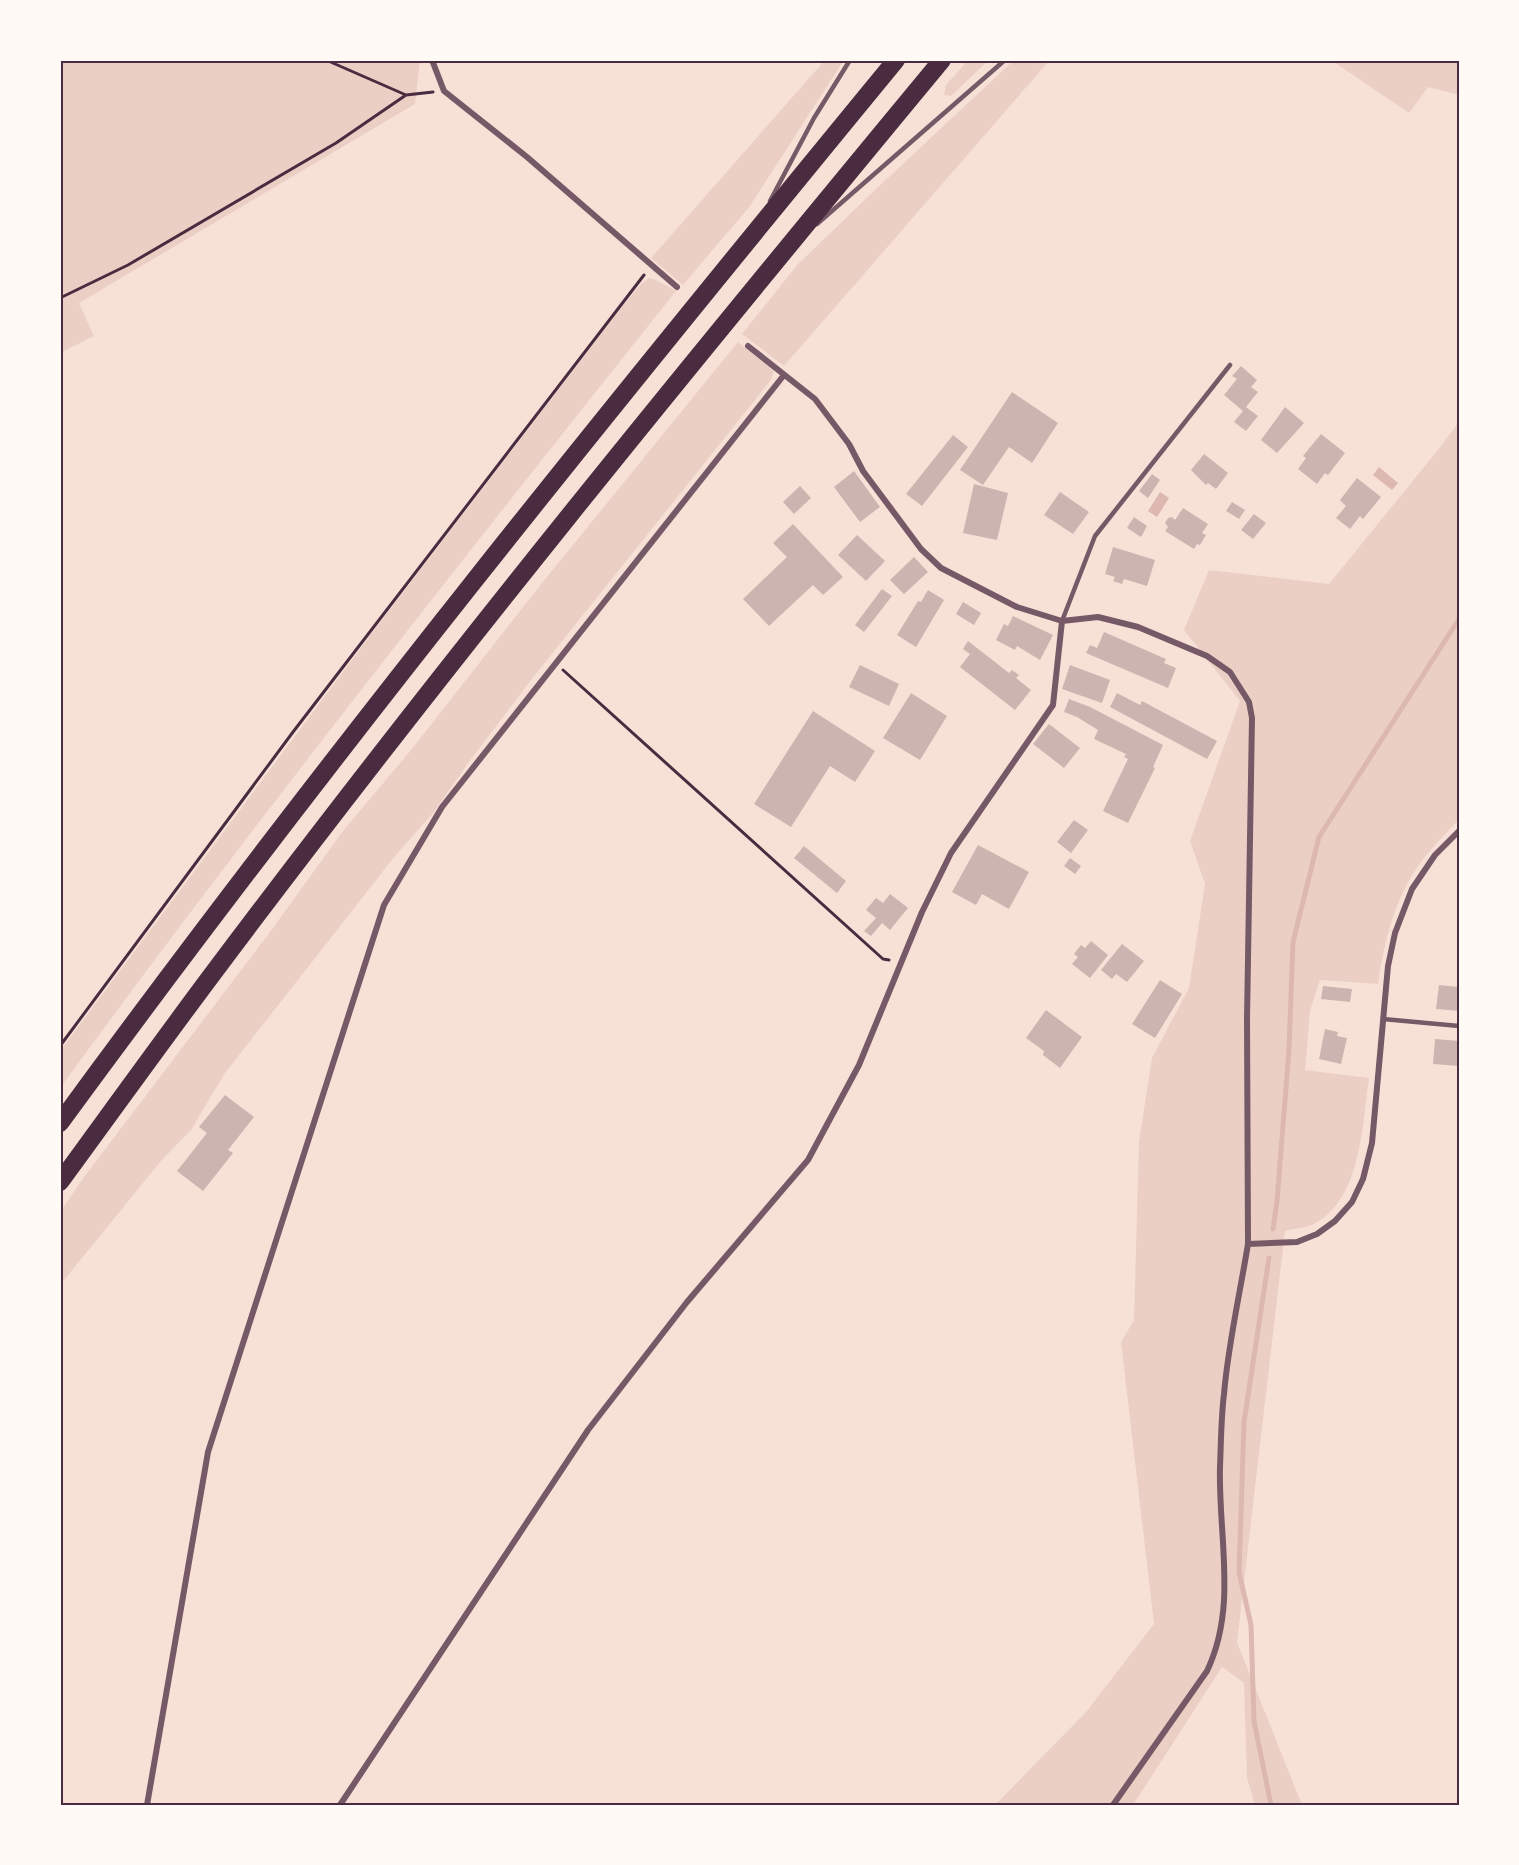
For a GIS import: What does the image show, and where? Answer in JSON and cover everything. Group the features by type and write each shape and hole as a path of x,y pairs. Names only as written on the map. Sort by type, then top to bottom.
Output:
{"highway":[{"path":"60,1123 183,955 415,654 896,60"},
{"path":"60,1182 209,979 421,704 781,255 942,60"}],"street":[{"path":"432,60 444,91 527,158 676,287"},
{"path":"748,346 815,399 849,444 863,471 921,549 941,568 1017,607 1062,621 1098,617 1138,627 1207,656 1230,672 1249,702 1252,718 1247,1019 1248,1244 1224,1393 1220,1471 1224,1608 1220,1636 1206,1671 1113,1805"},
{"path":"147,1805 208,1452 384,905 442,807 784,375"},
{"path":"340,1805 588,1430 687,1302 808,1160 859,1065 922,912 951,853 1053,705 1062,621"},
{"path":"1248,1244 1297,1242 1317,1234 1335,1221 1352,1202 1363,1179 1372,1143 1388,966 1395,933 1418,881 1436,855 1459,831"}],"lane":[{"path":"753,234 814,118 850,60"},
{"path":"781,255 1005,60"},
{"path":"1062,621 1095,536 1230,365"},
{"path":"1383,1019 1459,1026"}],"path":[{"path":"326,60 406,95"},
{"path":"60,298 128,265 326,149 406,95 444,91"},
{"path":"60,1046 293,732 651,266"},
{"path":"555,663 883,959 902,962"}],"shaded area":[{"path":"60,60 420,60 415,104 79,303 94,336 60,353"},
{"path":"825,60 844,60 750,206 683,285 651,258"},
{"path":"968,60 989,60 951,96 944,95 946,85"},
{"path":"1014,60 1050,60 784,366 742,334 798,264"},
{"path":"1331,60 1459,60 1459,95 1428,87 1409,113"},
{"path":"649,278 676,291 441,587 287,786 60,1088 60,1051 378,625 621,308"},
{"path":"738,342 774,371 771,380 531,680 434,812 395,856 225,1073 191,1130 161,1161 60,1285 60,1212 84,1177 267,936 343,831 411,750 542,583"},
{"path":"1459,422 1459,819 1421,862 1401,896 1383,954 1378,984 1320,980 1310,1011 1305,1070 1369,1078 1357,1160 1341,1198 1329,1214 1312,1225 1285,1231 1237,1642 1302,1805 1255,1805 1247,1778 1244,1683 1222,1667 1133,1805 995,1805 1086,1712 1154,1624 1121,1342 1134,1320 1139,1141 1152,1058 1189,988 1205,884 1190,841 1240,701 1184,630 1209,570 1329,584"},
{"path":"1379,467 1398,483 1392,490 1373,475"},
{"path":"1160,492 1169,498 1157,517 1148,511"}],"building":[{"path":"1241,366 1257,380 1251,387 1258,392 1246,407 1258,416 1246,431 1234,422 1243,411 1224,395 1237,379 1232,376"},
{"path":"1012,392 1058,423 1032,463 1009,447 983,485 960,470"},
{"path":"1285,407 1304,423 1277,453 1261,440"},
{"path":"1321,434 1345,453 1328,475 1325,473 1317,484 1298,469 1306,458 1303,456"},
{"path":"953,435 968,447 922,506 906,494"},
{"path":"1204,454 1228,473 1216,489 1208,483 1206,485 1191,470"},
{"path":"854,471 880,507 860,522 834,487"},
{"path":"1152,474 1160,480 1148,498 1139,491"},
{"path":"1357,478 1381,497 1363,519 1360,516 1350,529 1336,518 1346,506 1340,500"},
{"path":"974,484 1008,493 997,540 963,533"},
{"path":"800,486 811,498 794,514 783,502"},
{"path":"1060,492 1089,512 1073,534 1044,515"},
{"path":"1232,502 1245,510 1239,519 1226,511"},
{"path":"1183,508 1208,524 1202,533 1206,535 1200,545 1197,544 1194,549 1165,531 1168,527 1165,523 1168,518 1172,517 1175,520"},
{"path":"1254,514 1266,523 1253,539 1241,530"},
{"path":"1134,517 1147,526 1141,537 1127,528"},
{"path":"793,524 843,577 823,595 813,585 769,626 743,599 787,557 773,543"},
{"path":"857,535 885,561 866,581 838,555"},
{"path":"1113,547 1155,560 1147,586 1124,579 1122,584 1113,581 1115,577 1105,574"},
{"path":"914,557 928,572 904,594 890,580"},
{"path":"882,589 892,596 864,632 855,625"},
{"path":"928,590 944,600 916,647 897,635 918,601 921,602"},
{"path":"963,602 981,613 974,625 956,614"},
{"path":"1013,616 1053,635 1040,660 1017,646 1015,650 996,640 1004,624 1008,626"},
{"path":"1104,632 1166,659 1164,663 1176,668 1168,688 1086,653 1090,645 1097,648"},
{"path":"968,641 1009,673 1012,670 1019,675 1016,678 1031,690 1015,710 960,667 970,654 963,649"},
{"path":"860,665 899,684 889,706 849,687"},
{"path":"1070,665 1110,680 1102,703 1062,689"},
{"path":"911,693 947,716 920,760 883,738"},
{"path":"1117,693 1140,705 1142,701 1217,741 1207,759 1110,707"},
{"path":"1069,699 1090,707 1163,745 1153,767 1155,768 1128,823 1103,811 1128,759 1124,757 1126,754 1094,739 1098,730 1064,712"},
{"path":"813,711 875,751 855,782 830,766 791,827 754,804"},
{"path":"1049,724 1080,748 1064,768 1033,744"},
{"path":"1074,820 1088,830 1071,853 1057,842"},
{"path":"978,845 1029,872 1009,909 982,894 976,905 952,892"},
{"path":"804,846 846,881 837,893 794,858"},
{"path":"1070,858 1081,866 1075,874 1064,866"},
{"path":"890,894 908,908 890,930 882,923 871,936 864,931 876,918 866,910 876,898 883,903"},
{"path":"1091,941 1108,955 1090,978 1072,964 1078,957 1074,954 1081,945 1085,948"},
{"path":"1122,944 1144,961 1127,982 1116,974 1112,979 1101,970"},
{"path":"1160,980 1182,994 1155,1038 1132,1024"},
{"path":"1439,985 1459,987 1459,1011 1436,1009"},
{"path":"1323,986 1352,989 1350,1002 1321,999"},
{"path":"1046,1010 1082,1037 1060,1068 1043,1055 1044,1051 1026,1038"},
{"path":"1325,1029 1338,1032 1337,1036 1347,1038 1341,1064 1319,1059"},
{"path":"1435,1039 1459,1041 1459,1066 1433,1064"},
{"path":"225,1095 254,1117 228,1150 233,1153 203,1191 177,1171 207,1133 199,1127"}],"waterway":[{"path":"1273,1229 1289,1050 1293,942 1319,837 1459,619"},
{"path":"1269,1258 1244,1422 1239,1572 1251,1625 1254,1721 1271,1805"}]}
